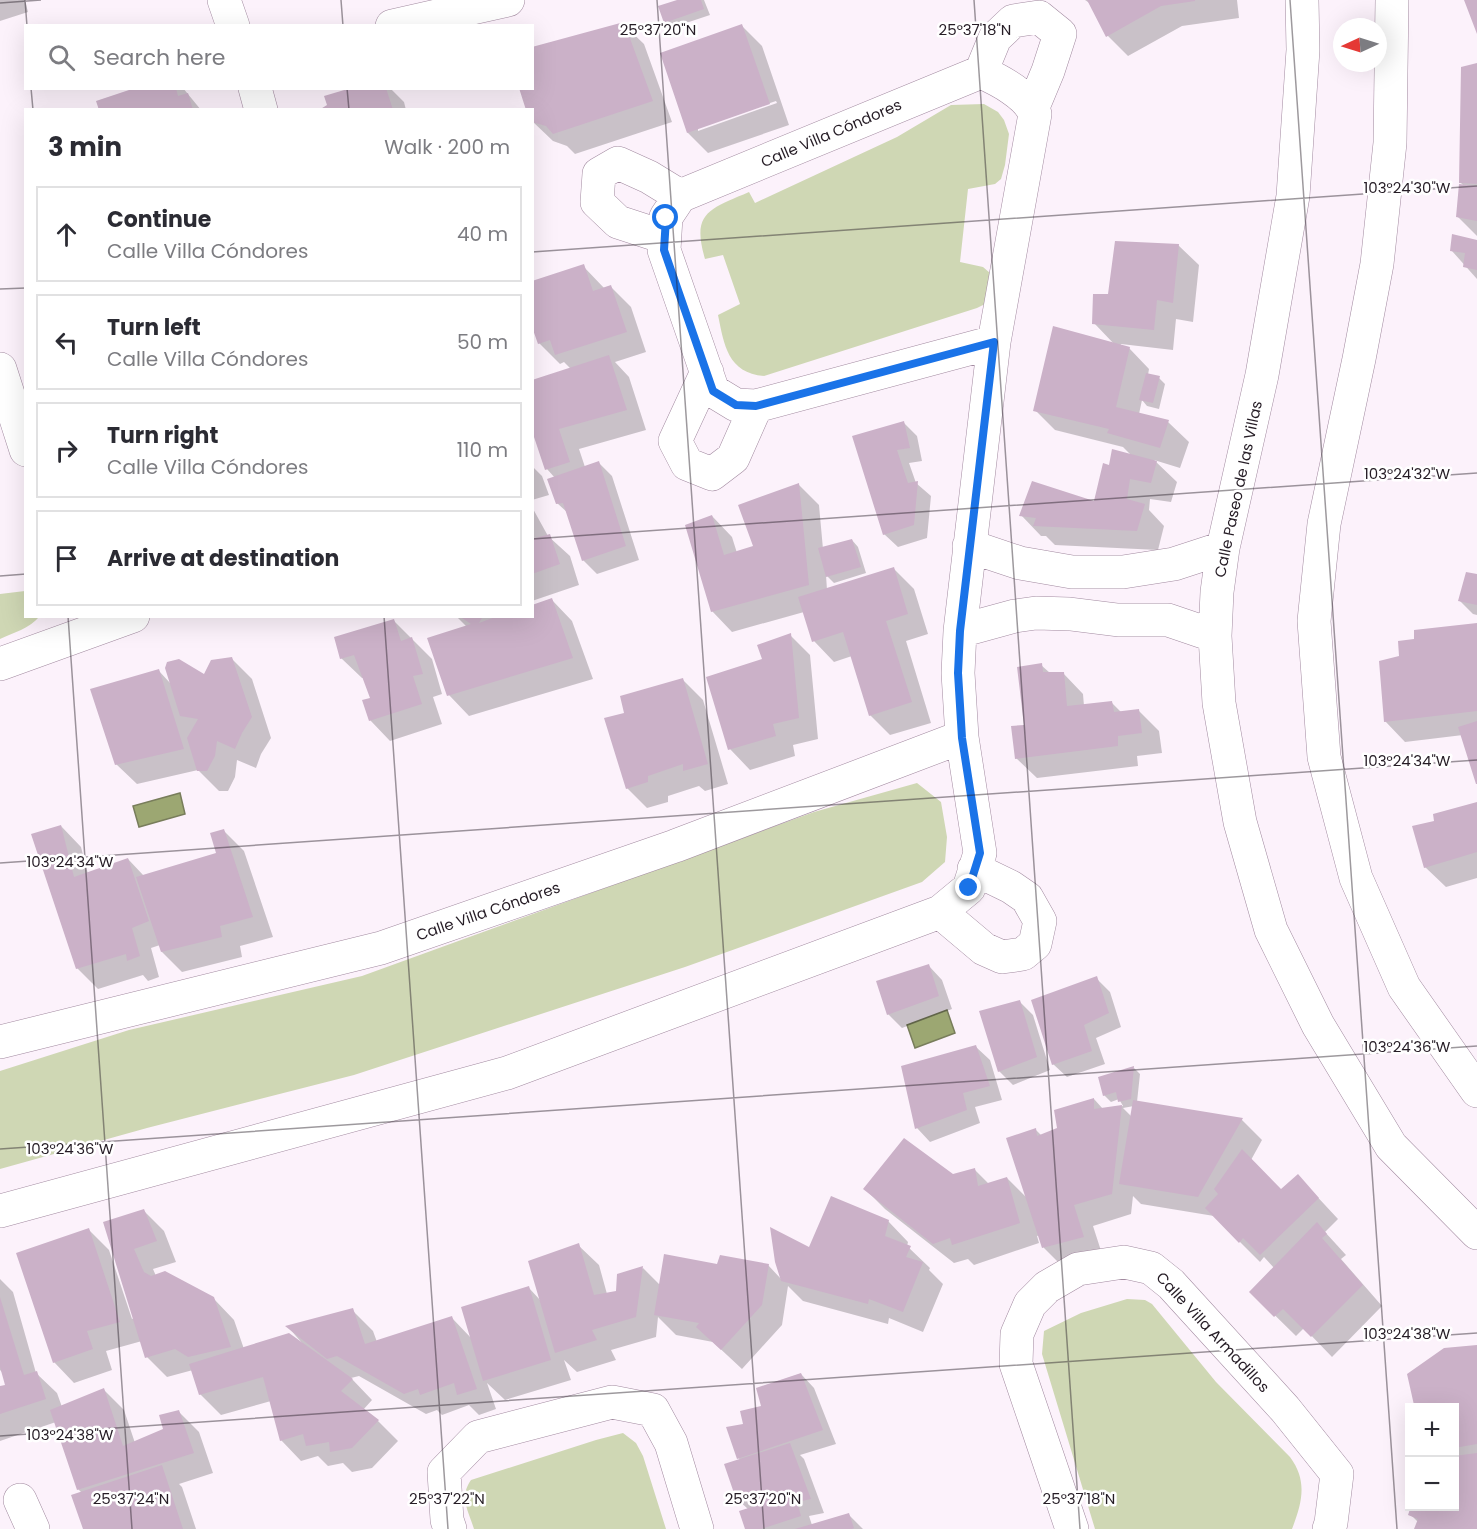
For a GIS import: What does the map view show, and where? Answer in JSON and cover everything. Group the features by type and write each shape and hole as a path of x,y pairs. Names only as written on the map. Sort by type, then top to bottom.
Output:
{"street":[{"path":"224,0 232,24"},
{"path":"401,24 508,0"},
{"name":"Calle Paseo de las Villas","path":"1302,0 1303,50 1293,196 1262,375 1223,548 1217,592 1215,636 1219,703 1240,822 1271,930 1318,1025 1391,1146 1477,1233"},
{"path":"1392,0 1390,143 1377,264 1324,524 1314,621 1324,757 1356,878 1404,987 1477,1091"},
{"path":"0,1210 507,1073 940,912 969,888 980,853 962,738 958,673 960,631 994,342 1035,114 1033,107 1001,82 981,72 995,38 1013,21 1040,17 1060,34 1033,107"},
{"name":"Calle Villa Cóndores","path":"680,196 981,72"},
{"path":"256,90 260,108"},
{"path":"664,237 618,222 597,202 598,174 618,163 650,177 680,196 666,218 664,250 713,391 736,405 756,406 994,342"},
{"path":"0,369 24,444"},
{"path":"707,372 675,441 687,464 712,474 733,458 756,406"},
{"path":"969,546 1020,563 1072,572 1123,572 1174,564 1223,548"},
{"path":"1070,614 1072,572"},
{"path":"960,631 1015,616 1036,613 1070,614 1118,620 1168,620 1215,636"},
{"path":"0,664 80,625 121,618"},
{"name":"Calle Villa Cóndores","path":"0,1042 381,948 675,846 962,738"},
{"path":"940,912 984,949 1002,957 1023,954 1035,945 1040,921 1027,898 1011,887 974,869"},
{"name":"Calle Villa Armadillos","path":"1072,1529 1016,1364 1017,1334 1030,1304 1047,1287 1077,1269 1124,1262 1151,1268 1171,1284 1285,1409 1337,1474 1329,1529"},
{"path":"450,1529 447,1520 444,1472 478,1437 612,1402 653,1410 671,1443 697,1529"}],"shaded area":[{"path":"984,104 998,112 1009,134 1001,179 995,184 968,189 960,262 983,267 990,273 985,304 764,376 752,374 735,363 726,347 718,315 740,304 723,255 705,259 700,231 707,214 714,208 749,192 755,203 897,137 951,105"},
{"path":"24,591 24,618 38,618 26,627 0,639 0,594"},
{"path":"917,783 941,802 947,837 945,862 922,882 685,967 354,1075 147,1128 0,1169 0,1071 129,1030 362,976 814,812"},
{"path":"180,793 185,814 139,827 133,806"},
{"path":"947,1010 955,1033 915,1048 907,1025"},
{"path":"1127,1299 1145,1300 1152,1304 1216,1382 1290,1457 1296,1466 1302,1492 1292,1529 1095,1529 1042,1354 1044,1331 1081,1313"},
{"path":"623,1433 636,1443 643,1456 666,1529 474,1529 465,1498 467,1486 471,1480"}],"building":[{"path":"677,0 701,0 704,9 664,23 658,6"},
{"path":"1087,0 1195,1 1161,6 1106,37"},
{"path":"1464,0 1477,0 1477,34"},
{"path":"624,22 653,101 553,134 546,126 534,123 534,108 525,108 520,90 534,90 534,46"},
{"path":"742,24 770,104 687,133 660,53"},
{"path":"1477,63 1477,184 1459,183 1461,67"},
{"path":"129,90 176,90 178,96 188,93 192,108 98,108 96,101"},
{"path":"344,90 387,90 392,108 322,108 327,105 324,96"},
{"path":"1459,184 1477,186 1477,221 1456,217"},
{"path":"1452,234 1477,240 1477,270 1463,267 1465,253 1450,251"},
{"path":"1115,241 1179,244 1173,303 1157,300 1154,330 1092,324 1093,294 1108,294"},
{"path":"584,264 593,291 611,285 627,332 555,355 550,340 538,344 534,333 534,280"},
{"path":"1053,326 1130,347 1116,407 1169,420 1160,448 1107,433 1109,429 1033,411"},
{"path":"609,355 627,410 559,429 570,462 545,470 534,437 534,379"},
{"path":"1146,373 1160,376 1153,403 1139,400"},
{"path":"904,421 910,448 897,450 908,483 918,481 914,525 883,535 852,436"},
{"path":"1112,449 1157,461 1151,483 1130,479 1127,499 1145,504 1137,531 1033,526 1036,518 1019,516 1032,481 1094,501 1103,463 1109,465"},
{"path":"599,461 626,546 582,561 563,503 556,504 547,479"},
{"path":"799,483 809,585 711,612 685,525 712,515 724,555 753,546 738,505"},
{"path":"550,534 560,564 534,573 534,538"},
{"path":"852,539 861,567 826,577 818,548"},
{"path":"894,567 908,614 886,621 912,702 869,716 843,632 812,642 798,597"},
{"path":"1466,572 1477,574 1477,605 1458,601"},
{"path":"552,598 573,658 447,696 427,638 471,624 462,618 482,618 479,623 493,618 534,618 534,604"},
{"path":"394,619 401,641 412,637 423,674 413,676 422,704 369,721 362,700 370,698 354,655 340,659 334,637"},
{"path":"1477,623 1477,711 1384,722 1379,661 1399,656 1398,641 1414,639 1414,630"},
{"path":"791,633 799,718 773,724 776,736 728,750 706,677 762,659 757,645"},
{"path":"232,657 252,717 235,749 217,741 215,756 207,771 197,771 187,738 198,719 180,716 165,668 167,662 179,659 204,674 211,660"},
{"path":"1042,663 1043,672 1064,672 1067,706 1112,701 1114,712 1139,709 1142,733 1118,736 1118,746 1015,759 1011,726 1024,725 1017,667"},
{"path":"159,669 184,749 115,765 90,689"},
{"path":"683,678 708,764 683,771 683,764 648,776 648,782 626,789 604,718 624,713 620,696"},
{"path":"1477,721 1477,784 1476,784 1458,727"},
{"path":"1477,802 1477,852 1424,868 1412,826 1434,821 1433,814"},
{"path":"61,825 74,877 128,858 149,921 132,928 140,956 127,961 126,954 76,969 31,834"},
{"path":"224,829 253,917 220,926 222,937 161,952 136,877 216,853 210,833"},
{"path":"929,964 939,996 887,1015 876,981"},
{"path":"1097,976 1109,1013 1084,1025 1092,1051 1052,1065 1031,1000"},
{"path":"1020,1000 1037,1057 998,1072 979,1011"},
{"path":"976,1045 990,1086 963,1093 967,1110 915,1129 901,1066"},
{"path":"1134,1066 1131,1099 1118,1102 1116,1092 1103,1096 1098,1077"},
{"path":"1094,1098 1094,1109 1122,1105 1112,1194 1074,1205 1084,1237 1042,1248 1006,1138 1036,1128 1037,1136 1057,1128 1054,1110"},
{"path":"1133,1100 1243,1118 1198,1197 1119,1184"},
{"path":"904,1138 953,1174 975,1168 978,1186 1007,1177 1020,1223 952,1245 950,1238 933,1244 863,1189"},
{"path":"1242,1149 1281,1189 1298,1174 1319,1198 1260,1255 1243,1238 1239,1243 1205,1208 1218,1194 1214,1189"},
{"path":"831,1196 889,1220 885,1236 911,1246 906,1257 923,1262 903,1312 869,1299 868,1304 781,1281 775,1262 770,1227 809,1247"},
{"path":"144,1209 157,1241 134,1249 144,1272 151,1276 165,1271 214,1297 231,1347 188,1357 175,1349 145,1358 103,1222"},
{"path":"1317,1222 1327,1234 1322,1238 1363,1285 1311,1337 1283,1309 1274,1317 1249,1292"},
{"path":"89,1228 120,1322 87,1331 93,1349 53,1363 16,1253"},
{"path":"579,1243 594,1295 616,1291 617,1274 643,1266 636,1317 592,1330 597,1340 555,1353 528,1261"},
{"path":"664,1254 717,1264 720,1255 769,1264 762,1305 721,1350 696,1327 699,1323 654,1315"},
{"path":"529,1286 551,1360 483,1381 461,1307"},
{"path":"0,1297 24,1375 37,1371 46,1399 0,1414 0,1386 5,1385 0,1367"},
{"path":"353,1308 365,1344 452,1316 477,1389 457,1395 454,1383 420,1395 418,1389 404,1394 337,1356 327,1359 285,1326"},
{"path":"289,1333 353,1379 341,1391 379,1420 352,1448 330,1452 329,1442 306,1446 303,1434 280,1441 263,1377 199,1395 189,1364"},
{"path":"1477,1345 1477,1444 1459,1447 1459,1403 1414,1403 1407,1374 1444,1348"},
{"path":"801,1373 823,1430 737,1459 726,1427 743,1424 740,1411 761,1406 756,1388"},
{"path":"104,1388 123,1446 163,1429 159,1415 179,1410 194,1453 77,1490 50,1410"},
{"path":"790,1443 811,1499 797,1502 801,1516 761,1529 745,1529 739,1511 758,1505 753,1493 736,1499 724,1464"},
{"path":"1477,1453 1477,1529 1414,1529 1418,1519 1408,1515 1409,1511 1459,1511 1459,1455"},
{"path":"162,1465 183,1529 83,1529 71,1495"},
{"path":"849,1513 854,1528 852,1529 795,1529"}],"route":[{"path":"666,218 664,250 713,391 736,405 756,406 994,342 969,546 958,673 962,738 980,853 969,888"}]}
